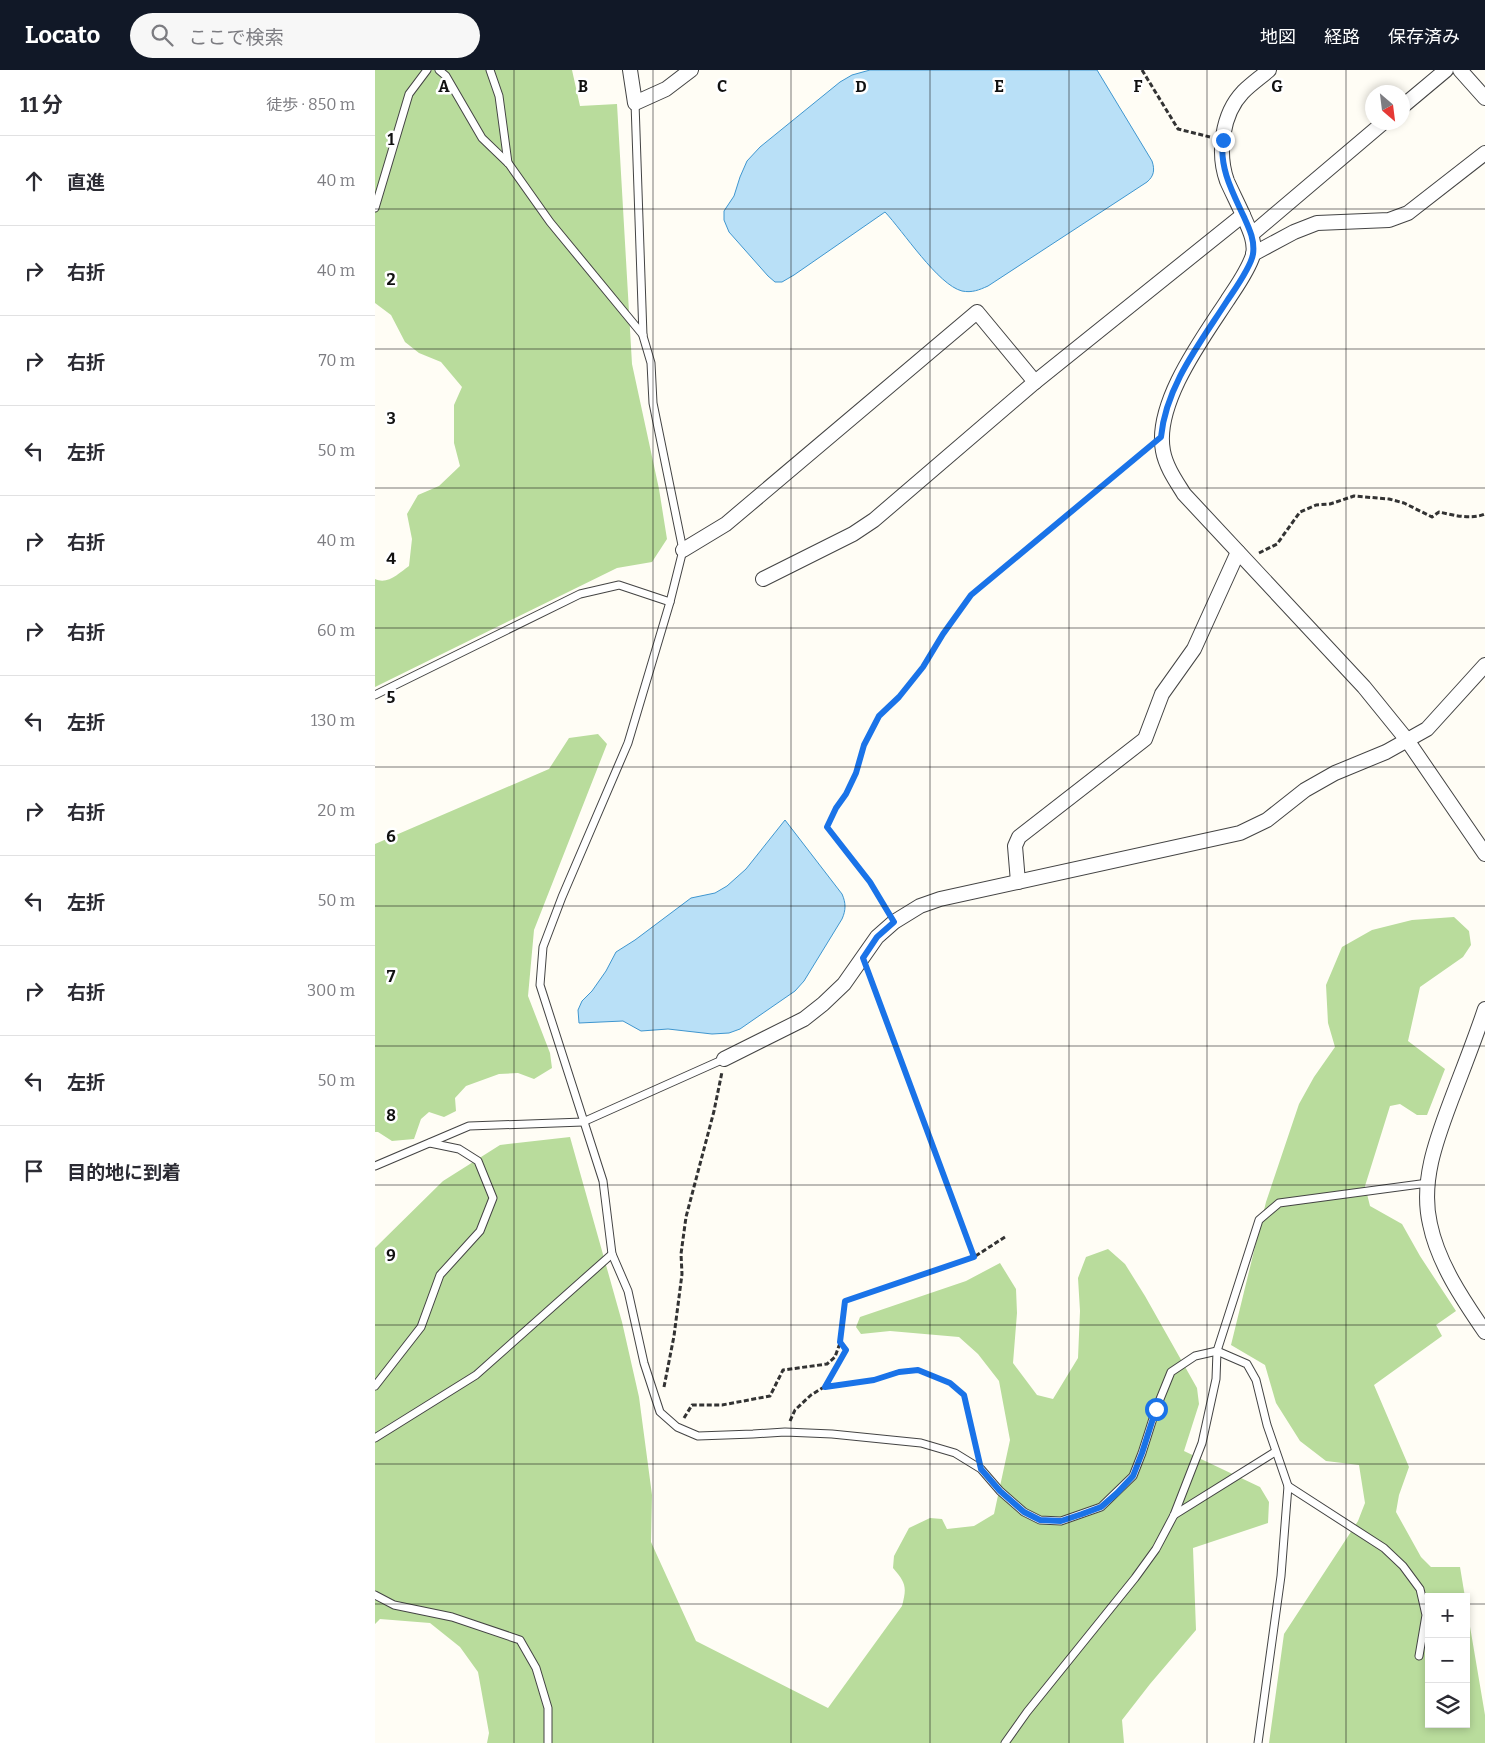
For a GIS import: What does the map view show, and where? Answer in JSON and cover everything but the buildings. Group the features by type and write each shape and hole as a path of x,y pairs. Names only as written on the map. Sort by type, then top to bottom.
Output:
{"street":[{"path":"630,70 635,102 666,89 691,70"},
{"path":"1269,70 1243,92 1231,110 1223,140 1223,163 1227,179 1252,234 1253,254 1241,279 1177,381 1166,408 1161,437 1163,452 1173,477 1184,494 1364,686 1407,740 1481,845 1485,854"},
{"path":"1410,100 1445,70"},
{"path":"1460,70 1485,98"},
{"path":"1252,234 1374,130"},
{"path":"1253,254 1294,232 1317,223 1389,220 1408,213 1485,153"},
{"path":"763,579 853,534 874,520 1035,382 1243,215"},
{"path":"683,550 726,524 977,312 1035,382"},
{"path":"1018,882 1015,846 1019,837 1145,739 1162,694 1194,649 1242,556"},
{"path":"724,1059 804,1020 844,984 877,937 894,922 920,906 940,899 1240,833 1267,820 1305,790 1335,773 1386,752 1427,729 1485,665"},
{"path":"1485,1009 1438,1136 1428,1183 1427,1199 1430,1224 1437,1245 1454,1283 1485,1332"}],"lane":[{"path":"375,208 409,94 427,70"},
{"path":"439,70 446,76 482,138 509,164 551,222 643,336"},
{"path":"490,70 499,96 509,164"},
{"path":"635,102 643,336 651,363 653,403 683,550 670,602 628,743 562,897 543,947 540,985 603,1181 612,1254 628,1292 645,1363 660,1412 677,1427 698,1436 785,1432 832,1434 921,1443 955,1453 981,1469 1000,1491 1024,1512 1040,1520 1061,1521 1101,1507 1133,1476 1171,1372 1195,1356 1217,1351 1247,1364 1256,1380 1275,1452 1288,1486 1281,1576 1258,1743"},
{"path":"375,696 581,594 619,585 670,602"},
{"path":"375,1166 469,1126 583,1122 724,1059"},
{"path":"375,1386 421,1326 440,1275 480,1231 493,1198 478,1162 459,1149 430,1143"},
{"path":"1005,1743 1027,1712 1135,1578 1156,1549 1174,1515 1202,1443 1216,1379 1217,1351 1259,1220 1279,1203 1428,1183"},
{"path":"375,1438 476,1375 612,1254"},
{"path":"1174,1515 1275,1452"},
{"path":"1288,1486 1384,1548 1403,1566 1420,1589 1426,1615 1419,1656"},
{"path":"375,1595 394,1605 451,1617 520,1640 536,1668 548,1708 548,1743"}],"path":[{"path":"1142,70 1178,128 1223,140"},
{"path":"894,922 870,882 827,827 856,773 864,745 879,716 899,697 923,667 943,634 971,595 1161,437"},
{"path":"1242,556 1277,544 1300,512 1316,505 1330,504 1354,496 1389,499 1404,503 1433,518 1439,512 1457,516 1481,516 1485,514"},
{"path":"863,958 974,1257"},
{"path":"660,1412 674,1336 682,1274 681,1254 685,1217 714,1111 724,1059"},
{"path":"677,1427 692,1405 722,1405 770,1396 783,1370 827,1364 835,1357 840,1342 845,1301 974,1257 1005,1238"},
{"path":"825,1387 846,1350 840,1342"},
{"path":"785,1432 795,1410 811,1395 825,1387 874,1380 899,1372 918,1370 950,1383 964,1395 981,1469"}],"green space":[{"path":"375,70 572,70 580,106 617,104 632,364 659,489 667,539 652,562 617,568 375,687 375,579 389,579 409,566 412,539 407,514 418,495 439,486 460,466 454,443 454,405 462,387 441,362 419,353 405,342 391,315 375,303"},
{"path":"598,734 607,744 534,930 528,996 550,1053 552,1068 534,1079 518,1073 499,1074 466,1086 455,1098 456,1111 444,1117 429,1112 421,1119 414,1139 392,1141 375,1132 375,844 549,769 569,738"},
{"path":"1454,917 1469,931 1471,945 1463,957 1420,987 1408,1041 1445,1069 1427,1115 1417,1115 1400,1104 1390,1106 1365,1186 1370,1206 1402,1224 1420,1256 1456,1311 1436,1325 1442,1336 1374,1385 1409,1467 1399,1495 1396,1512 1421,1557 1431,1567 1460,1567 1464,1593 1425,1593 1425,1728 1470,1728 1470,1627 1485,1715 1485,1743 1269,1743 1284,1634 1358,1521 1365,1503 1359,1465 1326,1461 1300,1441 1276,1403 1265,1365 1231,1345 1266,1202 1299,1104 1314,1077 1335,1047 1328,1023 1326,985 1342,947 1372,930 1412,920"},
{"path":"570,1137 622,1322 639,1397 652,1495 651,1542 696,1641 828,1708 902,1606 905,1590 901,1578 893,1568 894,1556 909,1528 930,1518 942,1519 947,1529 974,1526 994,1514 1010,1440 999,1381 978,1354 959,1337 890,1331 861,1334 856,1327 860,1317 966,1281 1000,1263 1016,1289 1017,1313 1013,1363 1037,1395 1053,1399 1078,1358 1080,1311 1078,1278 1086,1257 1108,1249 1125,1264 1197,1388 1199,1404 1184,1451 1260,1487 1269,1502 1268,1523 1193,1548 1196,1630 1122,1720 1124,1743 487,1743 489,1733 478,1672 460,1647 430,1623 380,1619 375,1624 375,1248 443,1181 500,1145"}],"water":[{"path":"870,70 1097,70 1152,161 1154,170 1147,182 988,286 975,291 962,291 942,279 885,212 794,275 782,282 775,282 729,232 724,220 724,211 734,196 747,161 760,147 840,82 852,75"},
{"path":"785,820 842,894 845,906 842,919 804,981 795,991 740,1029 729,1033 712,1034 668,1029 641,1031 623,1021 579,1023 578,1010 582,1001 592,991 606,971 616,952 691,898 715,893 727,886 746,869"}],"route":[{"path":"1156,1409 1133,1476 1117,1493 1101,1507 1082,1514 1061,1521 1040,1520 1024,1512 1000,1491 981,1469 964,1395 950,1383 918,1370 899,1372 874,1380 825,1387 846,1350 840,1342 845,1301 974,1257 863,958 877,937 894,922 870,882 827,827 856,773 864,745 879,716 899,697 923,667 943,634 971,595 1161,437 1166,408 1177,381 1241,279 1253,254 1252,234 1227,179 1223,163 1223,140"}]}
